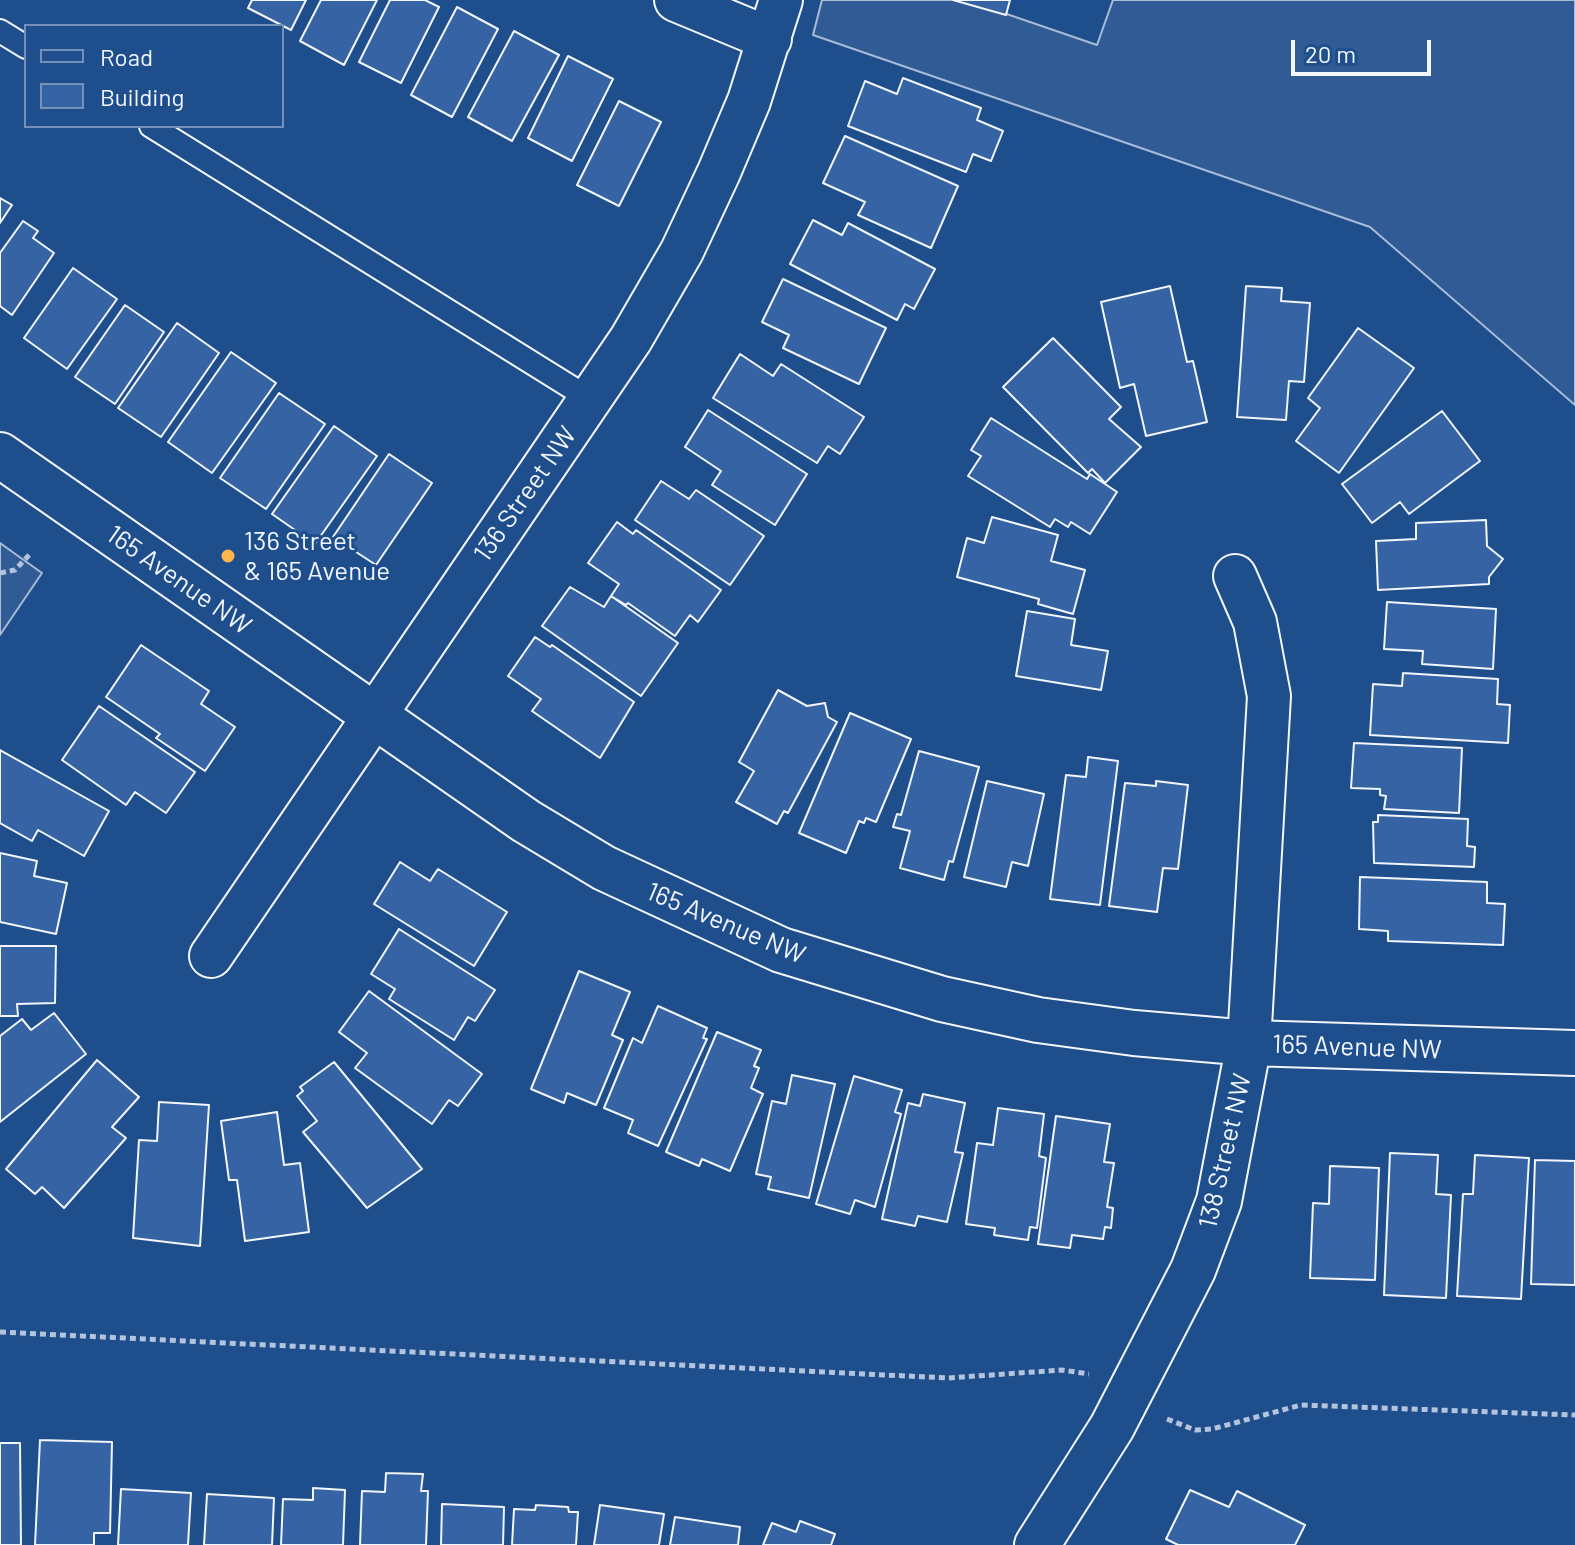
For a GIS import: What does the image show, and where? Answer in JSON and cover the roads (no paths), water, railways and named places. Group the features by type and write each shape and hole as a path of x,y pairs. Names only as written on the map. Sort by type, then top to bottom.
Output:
{"street":[{"path":"676,0 776,20"},
{"name":"136 Street NW","path":"211,956 590,399 682,251 749,101 776,20"},
{"name":"165 Avenue NW","path":"0,455 526,821 604,868 781,950 928,995 1038,1020 1134,1033 1249,1043 1575,1053"},
{"name":"138 Street NW","path":"1037,1545 1112,1427 1193,1270 1219,1201 1249,1043 1269,696 1255,622 1235,576"}],"lane":[{"path":"0,31 24,46"},
{"path":"154,128 590,399"}],"place":[{"name":"136 Street & 165 Avenue","path":"228,556"}]}
